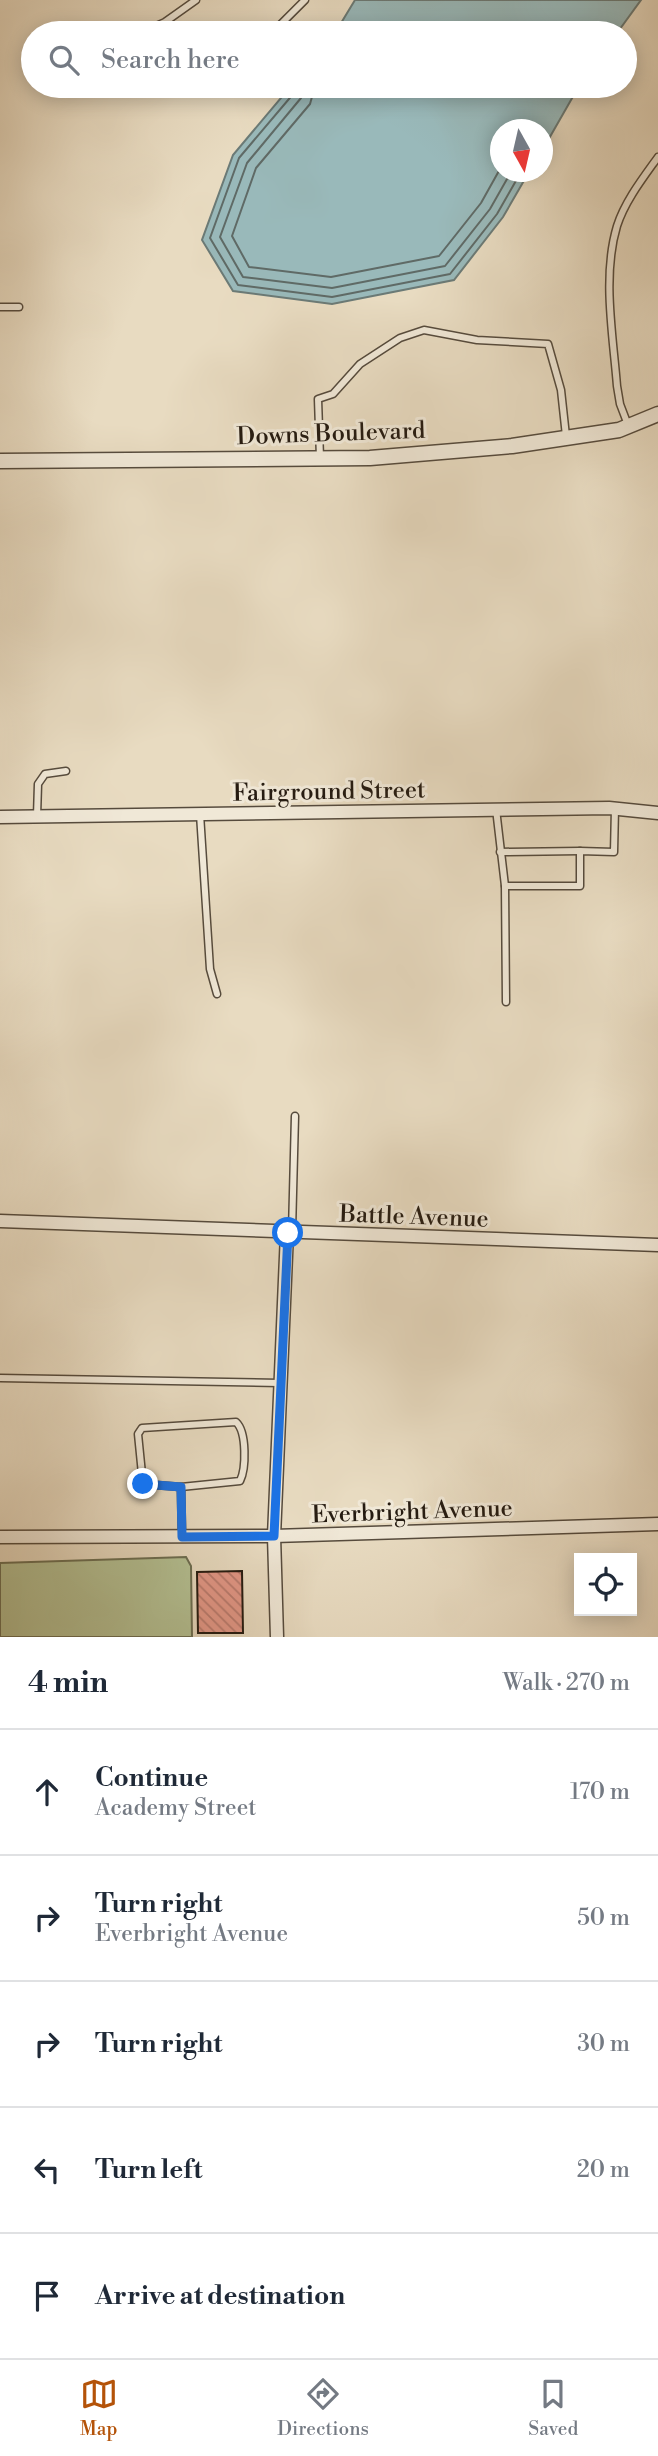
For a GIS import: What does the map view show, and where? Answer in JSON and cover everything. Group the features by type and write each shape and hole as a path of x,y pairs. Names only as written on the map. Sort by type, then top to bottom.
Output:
{"street":[{"name":"Downs Boulevard","path":"0,461 370,458 566,438 629,426 658,414"},
{"name":"Fairground Street","path":"0,817 615,808 658,813"},
{"name":"Battle Avenue","path":"0,1221 658,1245"},
{"path":"277,1637 274,1536 290,1233"},
{"name":"Everbright Avenue","path":"0,1537 274,1536 658,1524"}],"lane":[{"path":"165,21 196,0"},
{"path":"284,21 305,0"},
{"path":"629,426 620,404 617,386 611,257 617,225 631,196 658,157"},
{"path":"0,307 19,307"},
{"path":"320,458 318,399 333,394 360,364 400,338 424,330 477,340 548,344 561,390 566,438"},
{"path":"37,816 38,784 45,774 66,771"},
{"path":"500,852 614,852 615,808"},
{"path":"496,810 505,886 506,1002"},
{"path":"200,814 209,969 218,994"},
{"path":"505,886 580,886 580,851"},
{"path":"290,1233 295,1116"},
{"path":"0,1378 280,1383"},
{"path":"236,1422 240,1425 243,1474 240,1481 181,1487 143,1484 138,1434 142,1428 236,1422"},
{"path":"181,1487 182,1537"}],"green space":[{"path":"186,1557 191,1566 192,1637 0,1637 0,1563"}],"water":[{"path":"355,0 641,0 626,21 342,21"},
{"path":"281,98 572,98 553,131 553,119 490,119 490,182 523,182 503,217 454,280 332,304 233,291 202,240 233,155"}],"building":[{"path":"242,1571 243,1633 198,1633 197,1572"}],"route":[{"path":"143,1484 149,1487 181,1487 182,1537 274,1536 288,1233"}]}
